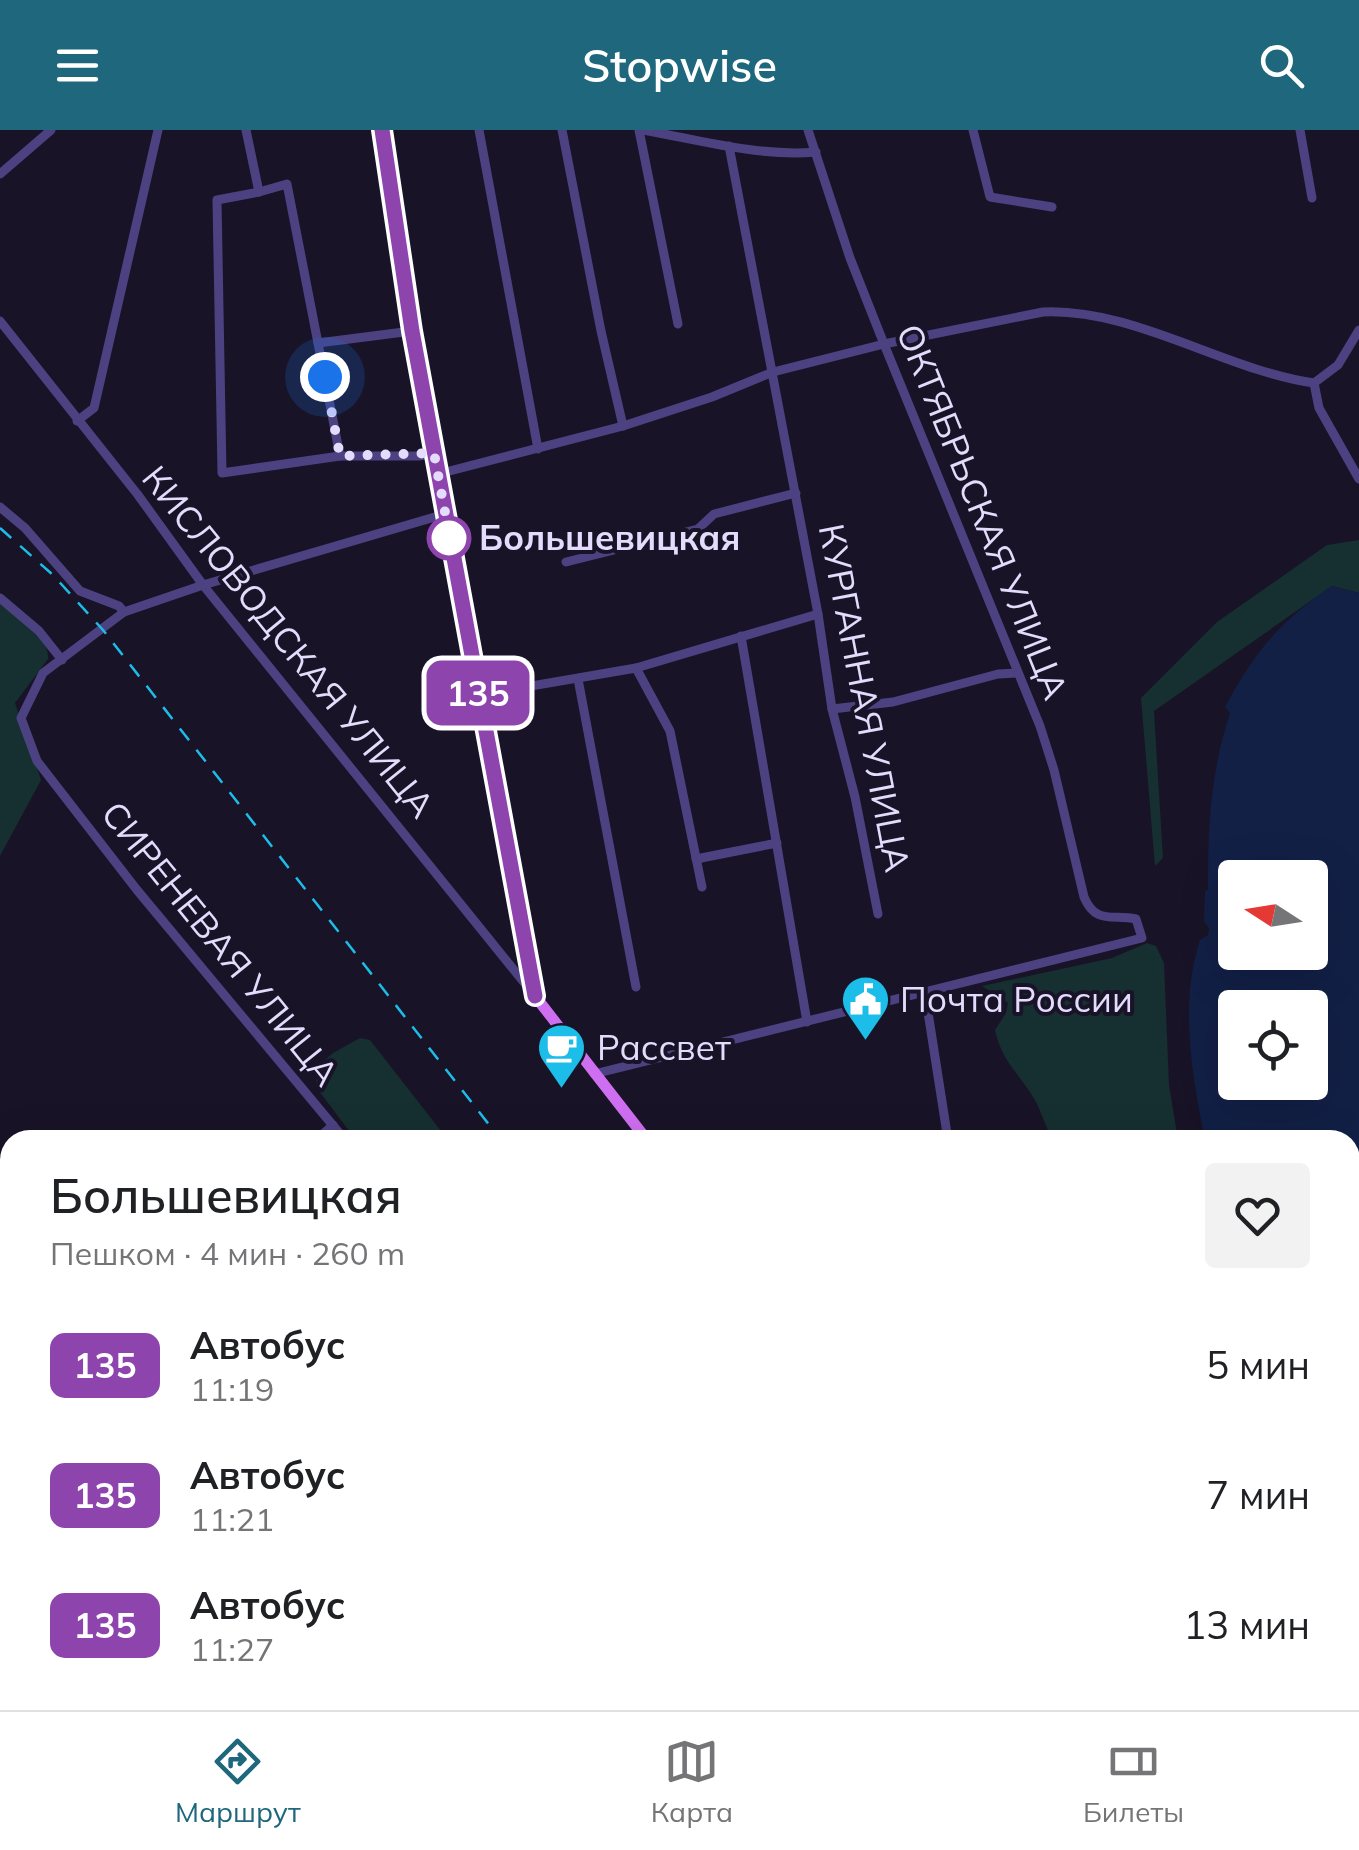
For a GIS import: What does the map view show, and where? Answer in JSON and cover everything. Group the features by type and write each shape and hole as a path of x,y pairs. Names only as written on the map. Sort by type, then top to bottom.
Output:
{"main road":[{"path":"382,130 412,331 535,996 639,1130"}],"street":[{"path":"0,174 51,130"},
{"path":"77,421 94,408 158,130"},
{"path":"246,130 259,192"},
{"path":"479,130 538,449"},
{"path":"562,130 600,331 623,426"},
{"path":"678,324 641,130 729,146 797,154 816,152"},
{"name":"ОКТЯБРЬСКАЯ УЛИЦА","path":"808,130 850,258 1054,770 1084,897 1098,915 1136,919 1142,938 924,994"},
{"path":"973,130 990,198 1052,207"},
{"path":"1300,130 1312,198"},
{"name":"КУРГАННАЯ УЛИЦА","path":"729,146 796,493 832,709 856,797 878,914"},
{"path":"340,456 287,184 217,200 222,473 340,456 434,453"},
{"path":"438,474 623,426 712,398 773,372 884,344 1043,312 1065,311 1147,332 1284,379 1314,383 1338,364 1359,330"},
{"name":"КИСЛОВОДСКАЯ УЛИЦА","path":"0,321 138,495 202,584 535,996"},
{"path":"318,343 412,331"},
{"path":"1314,383 1319,408 1359,479"},
{"name":"КУРГАННАЯ УЛИЦА","path":"566,562 698,529 714,514 796,493"},
{"path":"0,507 25,528 80,591 119,606 124,612"},
{"path":"0,598 39,631 62,660 124,612 202,584 445,514"},
{"path":"479,695 636,668 818,614"},
{"path":"741,636 807,1022"},
{"name":"СИРЕНЕВАЯ УЛИЦА","path":"62,660 42,672 21,718 38,761 199,968 337,1130"},
{"path":"636,668 670,731 702,888"},
{"path":"832,709 894,702 998,674 1017,673"},
{"path":"578,679 636,987"},
{"path":"696,859 777,843"},
{"path":"594,1074 924,994 946,1130"},
{"path":"327,1130 333,1125"}],"green space":[{"path":"1359,540 1359,593 1332,586 1154,711 1163,858 1155,866 1141,698 1217,622 1327,545"},
{"path":"0,604 38,634 48,659 15,703 41,780 0,856"},
{"path":"1147,943 1156,946 1164,963 1169,1085 1176,1130 1049,1130 998,1041 995,1030 1008,1003 982,986 1112,958"},
{"path":"360,1038 370,1040 440,1130 348,1130 316,1087 317,1067"}],"water":[{"path":"1332,586 1359,593 1359,1130 1203,1130 1189,1014 1194,964 1200,940 1208,935 1209,928 1204,922 1205,891 1214,779 1230,713 1225,707 1270,639"}],"railway":[{"path":"0,528 53,575 103,630 493,1130"}],"bus line":[{"name":"135","path":"382,130 412,331 535,996"}],"place":[{"name":"Большевицкая","path":"449,538"},
{"name":"Почта России","path":"865,1042"},
{"name":"Рассвет","path":"562,1090"}],"route":[{"path":"325,377 340,456 434,453 452,550 449,538"}]}
